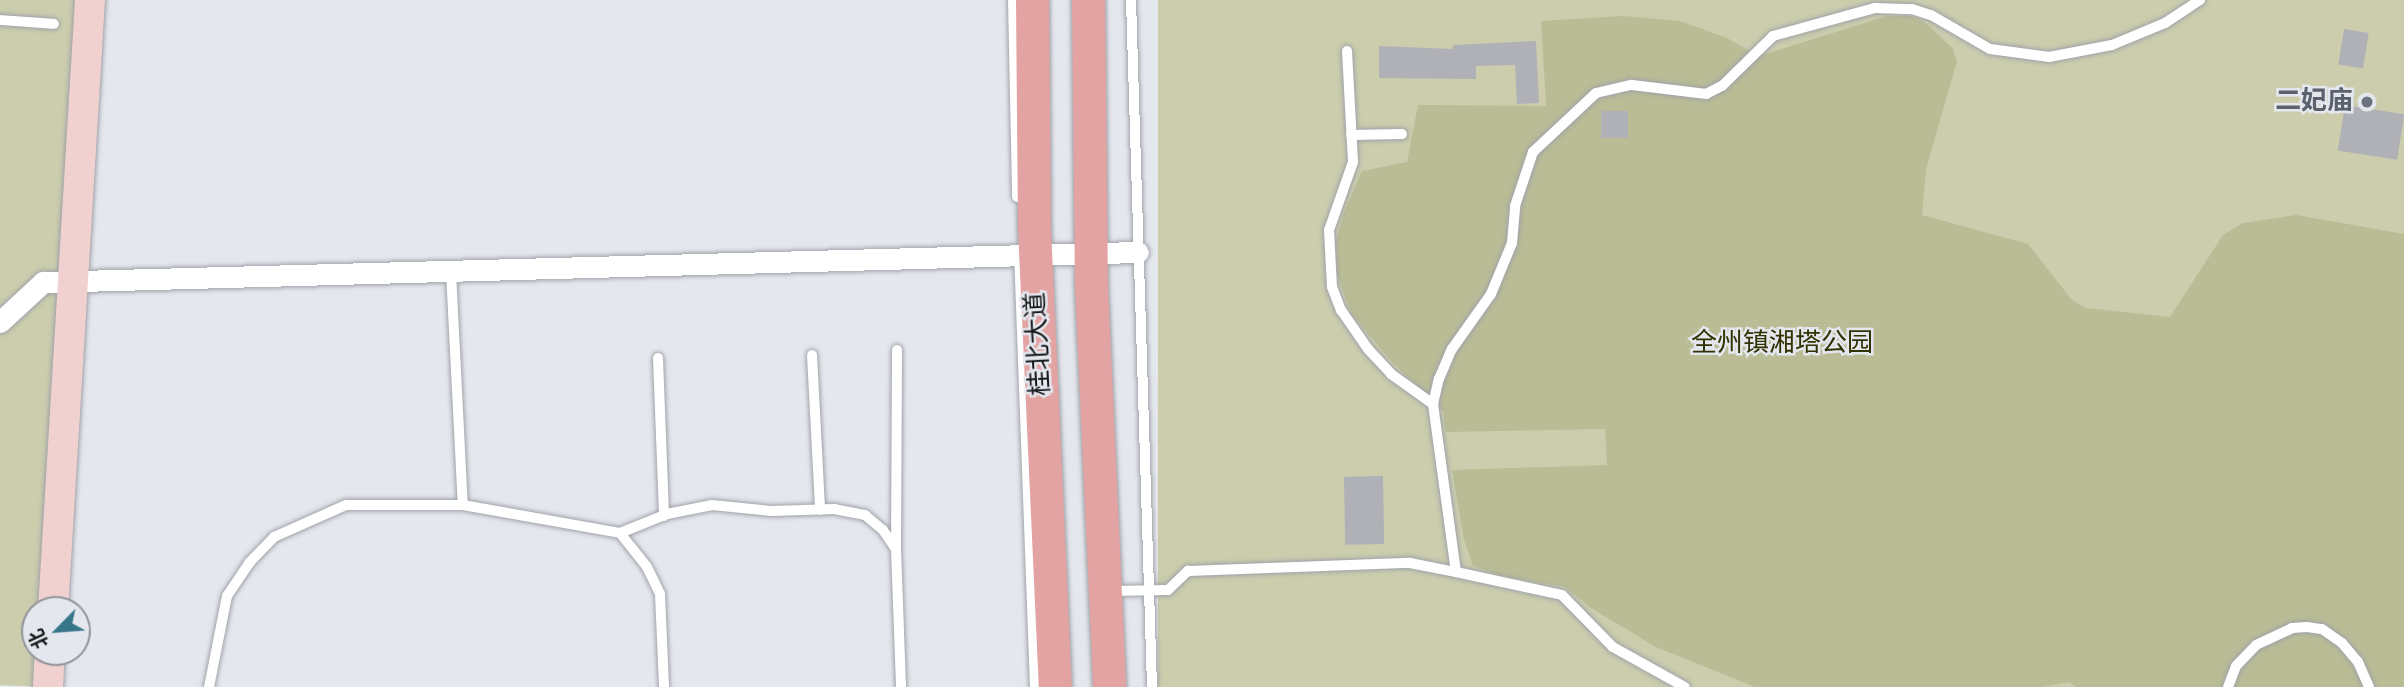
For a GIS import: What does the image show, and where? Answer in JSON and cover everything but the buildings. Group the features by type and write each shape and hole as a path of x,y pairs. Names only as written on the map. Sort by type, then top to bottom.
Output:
{"main road":[{"path":"54,596 75,284 90,0"},
{"name":"桂北大道","path":"1032,0 1024,250 1055,687"},
{"name":"桂北大道","path":"1088,0 1091,253 1109,687"},
{"path":"48,687 49,666"}],"street":[{"path":"0,322 36,284 451,272 1024,250 1138,252"}],"lane":[{"path":"1013,0 1018,214"},
{"path":"1131,0 1152,687"},
{"path":"1456,572 1433,404 1452,349 1491,294 1512,243 1516,206 1532,152 1596,93 1632,85 1706,94 1722,86 1773,36 1875,8 1912,9 1931,15 1990,49 2049,57 2112,45 2165,23 2200,0"},
{"path":"0,20 54,24"},
{"path":"1347,51 1353,162 1329,230 1332,287 1341,310 1368,349 1391,374 1433,404"},
{"path":"1351,135 1402,134"},
{"path":"1024,250 1035,687"},
{"path":"451,272 463,505"},
{"path":"897,350 897,549 901,687"},
{"path":"812,355 820,510"},
{"path":"659,358 664,516"},
{"path":"209,687 227,596 274,537 346,505 463,505 620,533 664,516 712,505 772,511 820,510 865,515 883,530 897,549"},
{"path":"620,533 647,567 660,594 664,687"},
{"path":"1105,591 1168,590 1188,571 1410,563 1562,595 1613,647 1685,687"},
{"path":"2228,687 2236,666 2256,645 2301,627 2322,629 2342,643 2358,662 2369,687"}],"green space":[{"path":"0,0 90,0 54,596 21,596 21,666 49,666 48,687 0,685"},
{"name":"全州镇湘塔公园","path":"1158,0 2404,0 2404,687 1158,687"},
{"path":"1624,16 1680,21 1727,38 1759,56 1887,16 1912,16 1927,24 1953,49 1957,61 1926,169 1922,215 2028,244 2072,300 2086,308 2170,317 2223,235 2243,223 2296,215 2404,234 2404,687 2076,687 2069,682 2042,687 1755,687 1656,647 1591,608 1565,587 1498,575 1473,566 1464,540 1452,470 1607,465 1605,429 1446,432 1443,411 1391,361 1351,313 1337,274 1336,243 1343,215 1362,171 1407,162 1418,105 1546,106 1541,21"}],"place":[{"name":"二妃庙","path":"2367,102"}]}
